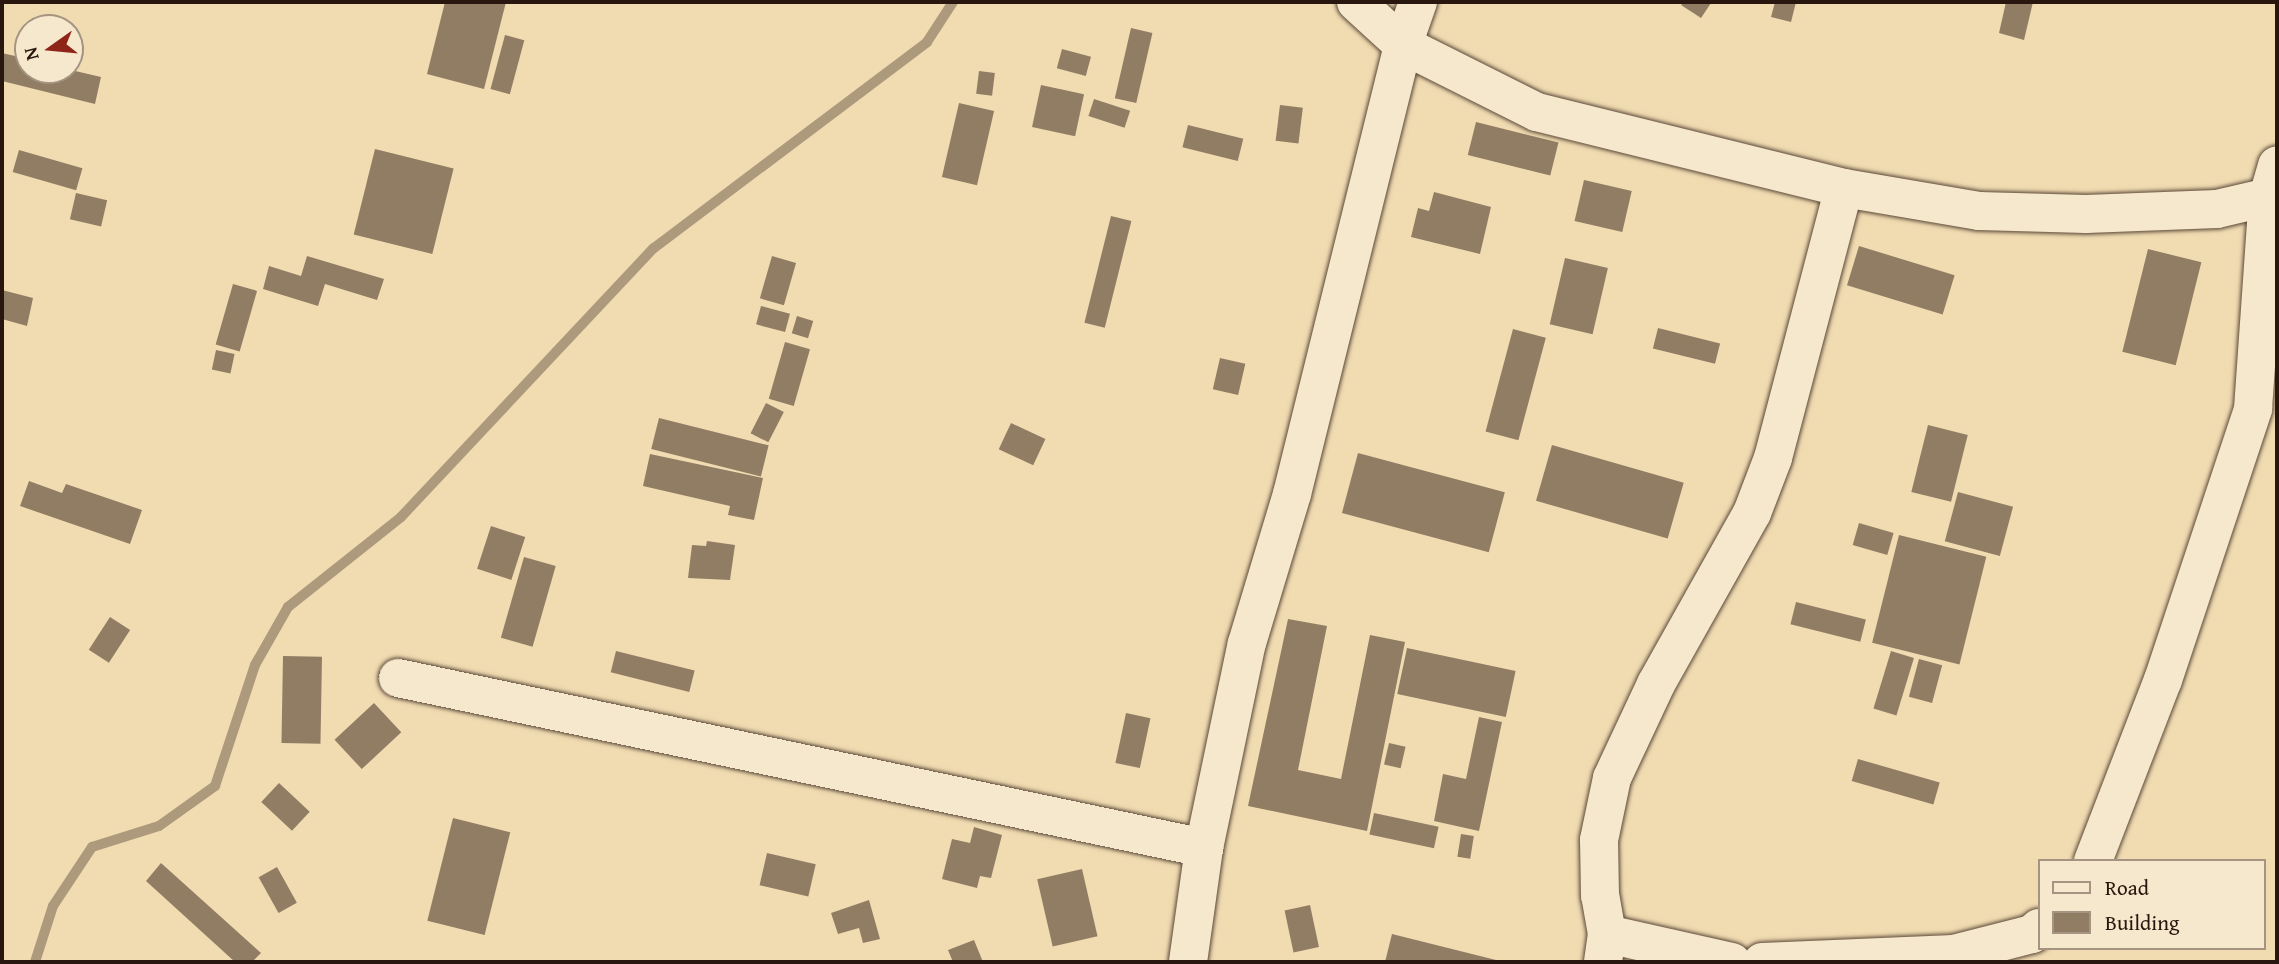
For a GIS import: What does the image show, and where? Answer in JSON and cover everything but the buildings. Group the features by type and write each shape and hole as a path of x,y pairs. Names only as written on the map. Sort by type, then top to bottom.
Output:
{"street":[{"path":"1356,2 1404,45 1537,112 1844,188 1979,211 2072,213 2217,209 2273,181"},
{"path":"1188,962 1204,848 1247,643 1292,494 1404,45 1418,2"},
{"path":"2094,859 2163,680 2253,409 2273,181"},
{"path":"1732,962 1605,948 1600,896 1599,840 1612,778 1656,684 1752,513 1773,458 1844,188"},
{"path":"398,678 1204,848"},
{"path":"1762,962 1954,954 2032,934 2038,929"}],"waterway":[{"path":"35,962 53,906 92,847 159,826 215,786 255,665 288,607 401,517 654,248 927,42 953,2"}]}
